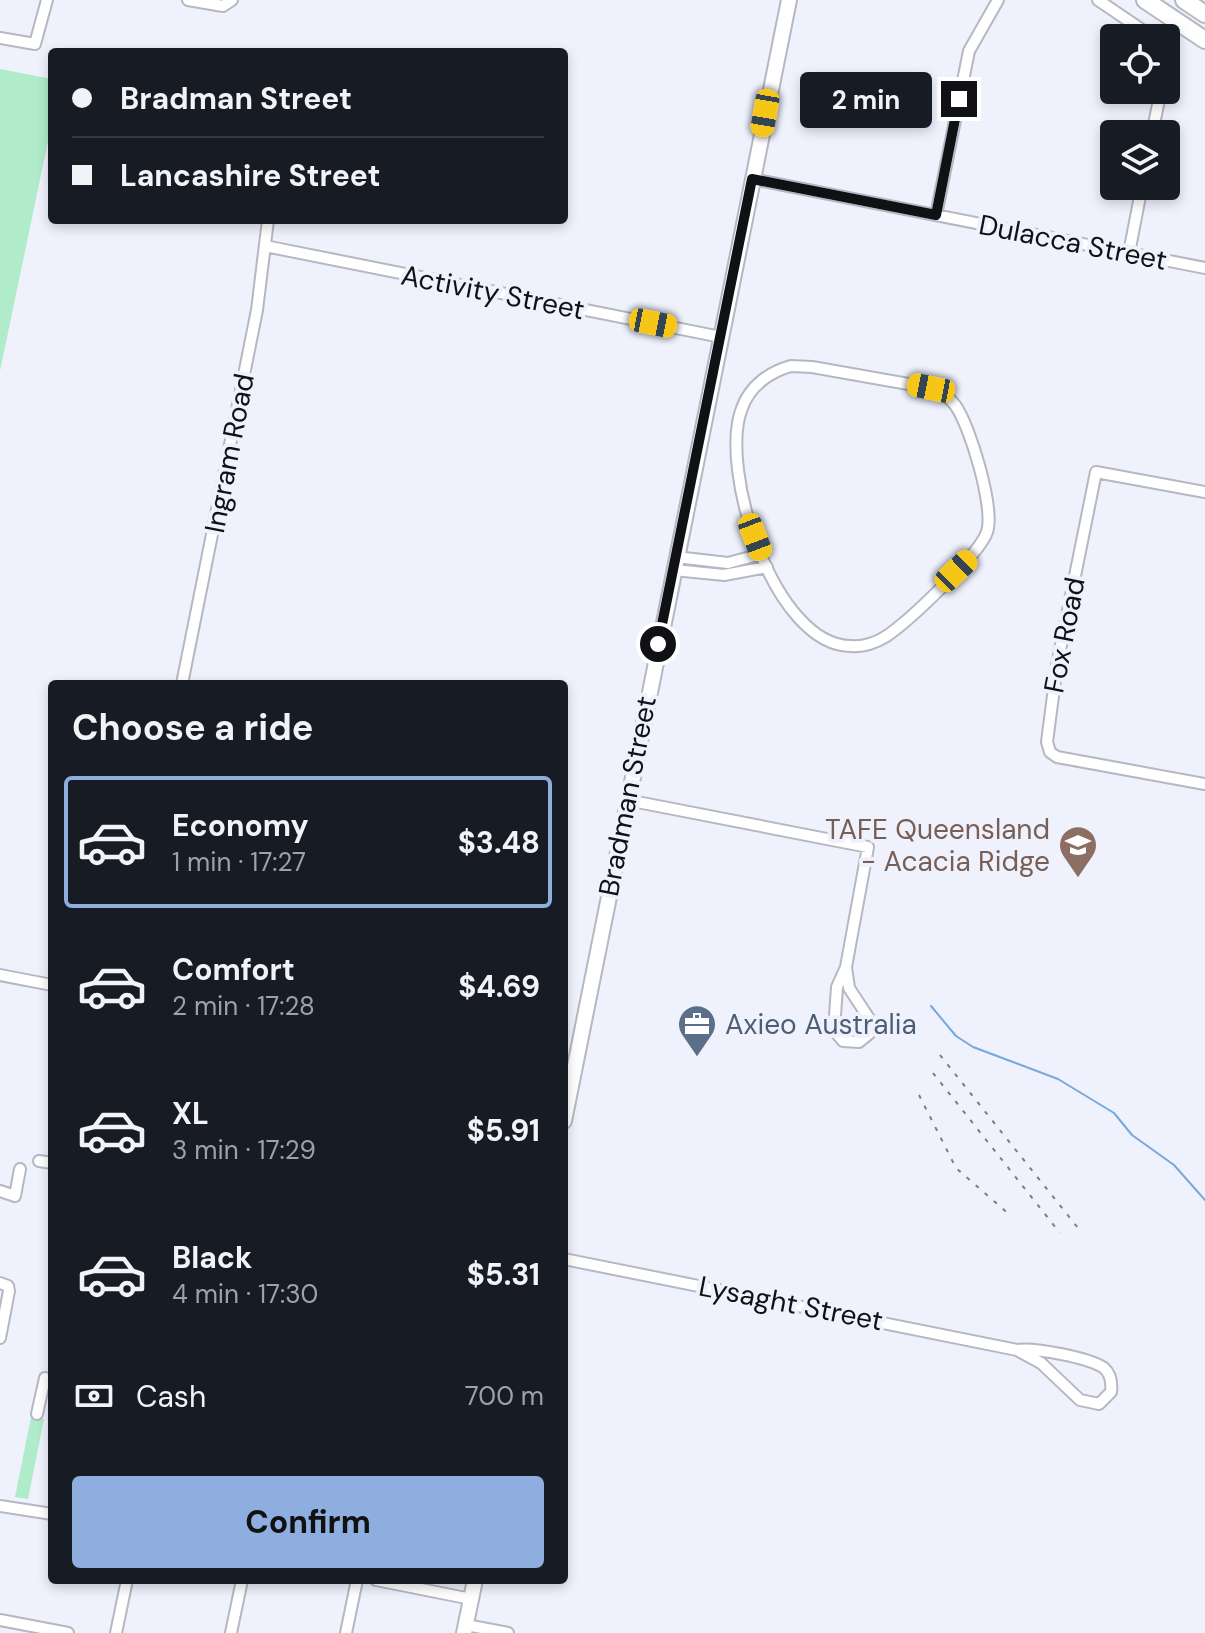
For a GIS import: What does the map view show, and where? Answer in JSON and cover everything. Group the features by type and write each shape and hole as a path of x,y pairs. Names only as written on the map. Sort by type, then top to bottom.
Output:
{"highway":[{"path":"1145,0 1205,40"},
{"path":"1184,0 1205,14"}],"main road":[{"name":"Bradman Street","path":"568,1101 789,0"},
{"path":"465,1629 474,1584"}],"street":[{"path":"0,38 35,44 47,0"},
{"path":"188,0 223,6 232,0"},
{"path":"936,215 969,51 998,0"},
{"path":"1098,0 1133,24"},
{"name":"Dulacca Street","path":"752,179 1205,268"},
{"path":"1129,253 1139,200"},
{"name":"Ingram Road","path":"183,680 257,310 268,224"},
{"name":"Activity Street","path":"265,246 721,337"},
{"path":"791,366 812,367 931,388 953,401 962,418 990,505 988,530 975,553 901,625 884,637 860,646 844,646 819,637 798,621 767,567 744,501 737,427 745,399 767,377 791,366"},
{"name":"Fox Road","path":"1205,492 1096,472 1057,665 1047,742 1050,752 1057,757 1205,784"},
{"path":"675,564 728,563 761,554"},
{"path":"675,564 724,575 767,567"},
{"path":"627,800 868,847 846,967 837,987 834,1025 839,1038 853,1042 867,1037 872,1023 849,988 846,967"},
{"path":"0,975 48,984"},
{"path":"39,1161 48,1162"},
{"path":"0,1191 15,1196 20,1169"},
{"name":"Lysaght Street","path":"568,1260 1017,1350 1040,1350 1101,1366 1110,1375 1111,1392 1099,1404 1083,1402 1041,1363 1017,1350"},
{"path":"0,1338 4,1284"},
{"path":"37,1414 46,1399 45,1378"},
{"path":"0,1506 48,1513"},
{"path":"116,1633 126,1584"},
{"path":"231,1633 241,1584"},
{"path":"346,1633 356,1584"},
{"path":"396,1584 471,1599"},
{"path":"0,1620 68,1633"},
{"path":"465,1629 508,1633"}],"green space":[{"path":"0,69 48,78 48,141 0,371"},
{"path":"31,1417 44,1419 28,1499 15,1497"}],"waterway":[{"path":"931,1006 956,1036 973,1047 1058,1079 1114,1113 1132,1135 1174,1165 1205,1200"}],"railway":[{"path":"940,1055 1078,1228"},
{"path":"933,1073 1060,1233"},
{"path":"919,1095 956,1168 1011,1216"}],"place":[{"name":"TAFE Queensland - Acacia Ridge","path":"1078,879"},
{"name":"Axieo Australia","path":"697,1058"}],"route":[{"path":"658,644 752,179 936,215 959,99"}]}
